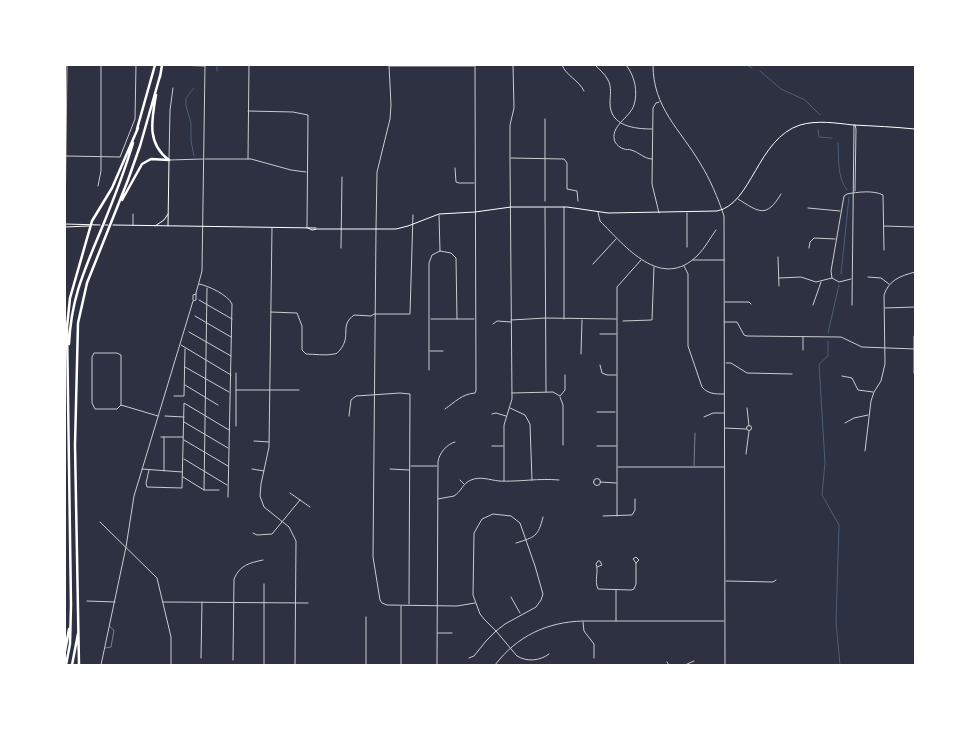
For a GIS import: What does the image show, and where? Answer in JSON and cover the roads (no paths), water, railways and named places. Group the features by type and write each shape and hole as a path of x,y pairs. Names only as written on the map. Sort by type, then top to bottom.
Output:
{"highway":[{"path":"66,665 70,644 71,605 69,368 70,334 76,292 124,174 155,65"},
{"path":"162,65 152,119 152,130 155,144 169,160"},
{"path":"79,665 75,445 78,324 86,282 118,208 140,146 160,76"},
{"path":"69,368 67,327 70,298 90,225 112,188 138,128"},
{"path":"118,208 142,164 151,159 169,160"},
{"path":"65,651 71,605"},
{"path":"72,665 76,649 78,618"}],"main road":[{"path":"112,224 133,226 397,229 439,214 475,212 510,207 564,207 598,212 659,213 722,210 737,198 770,147 782,134 798,126 812,123 915,129"},
{"path":"168,226 169,160"},
{"path":"154,226 165,219 168,211"},
{"path":"65,224 100,225"},
{"path":"104,224 108,225"},
{"path":"65,227 86,227 90,225"}],"street":[{"path":"65,227 67,65"},
{"path":"98,186 101,171 101,65"},
{"path":"65,156 120,157 135,119 136,65"},
{"path":"101,665 126,547 134,496 197,296 202,267 205,65 176,65"},
{"path":"248,159 249,65"},
{"path":"504,481 503,429 510,408 512,393 510,125 513,114 513,65"},
{"path":"562,65 565,71 581,85 584,91"},
{"path":"595,65 608,80 611,113 620,123 633,128 652,129"},
{"path":"627,65 635,83 634,102 631,110 620,123 614,135 617,145 622,149 634,151 646,158 652,159"},
{"path":"653,65 655,89 660,102 666,114 700,162 722,210 724,236 725,665"},
{"path":"446,409 462,396 475,393 476,391 475,66 389,66 390,118 376,174 373,557 382,603 401,606 464,605 475,603"},
{"path":"173,88 170,110 169,160 173,158 248,159 307,172"},
{"path":"659,213 652,187 652,129 653,107 660,102"},
{"path":"248,111 293,112 308,115 307,228"},
{"path":"545,120 545,201"},
{"path":"852,306 854,193 852,152 854,125"},
{"path":"510,158 562,158 566,161 567,188 577,192 578,201"},
{"path":"455,168 456,182 475,184"},
{"path":"341,248 342,176"},
{"path":"832,278 831,271 844,196 854,193 880,193 883,195 884,250"},
{"path":"737,198 755,210 764,212 771,208 780,194"},
{"path":"545,207 546,392"},
{"path":"564,207 564,319"},
{"path":"808,208 840,211"},
{"path":"598,212 600,220 617,238 640,260 654,266 673,268 684,265 699,254 716,230"},
{"path":"687,213 687,247"},
{"path":"133,214 133,226"},
{"path":"439,214 440,251"},
{"path":"271,312 297,313 302,326 302,350 306,354 335,354 338,352 345,343 346,326 354,315 410,314 413,215"},
{"path":"883,226 915,227"},
{"path":"272,228 270,442 260,490 262,502 269,512 284,522 292,531 296,541 295,665"},
{"path":"593,264 617,238"},
{"path":"809,248 810,242 814,238 836,239"},
{"path":"429,370 429,263 432,256 440,251 451,253 456,258 457,319"},
{"path":"778,257 779,286"},
{"path":"617,516 616,375 618,285 640,260"},
{"path":"692,260 724,260"},
{"path":"684,265 688,274 689,352 702,387 710,393 724,394"},
{"path":"623,320 652,320 654,266"},
{"path":"865,450 874,392 881,381 885,364 884,295 889,284 896,279 915,272"},
{"path":"868,277 882,278 889,284"},
{"path":"779,278 801,278 821,282 832,278 839,282 851,279"},
{"path":"813,305 821,282"},
{"path":"198,284 207,287 232,302 228,497"},
{"path":"204,490 207,287"},
{"path":"199,300 232,320"},
{"path":"724,302 749,302 751,304"},
{"path":"884,308 915,307"},
{"path":"195,316 232,338"},
{"path":"493,324 497,321 546,318 617,320"},
{"path":"429,319 475,319"},
{"path":"581,354 582,319"},
{"path":"724,322 737,322 744,335 747,336 841,337 860,347 914,349"},
{"path":"189,332 232,356"},
{"path":"600,334 617,334"},
{"path":"914,336 914,373"},
{"path":"803,337 803,350"},
{"path":"180,345 231,375"},
{"path":"174,396 184,396 185,348"},
{"path":"429,351 443,351"},
{"path":"117,352 121,355 122,405 117,409 95,409 92,405 92,357 94,353 117,352"},
{"path":"724,363 732,363 746,374 792,374"},
{"path":"600,365 602,373 605,375 616,375"},
{"path":"185,366 231,393"},
{"path":"236,374 236,426"},
{"path":"560,396 565,390 565,375"},
{"path":"842,376 852,378 858,390 874,392"},
{"path":"184,385 218,405"},
{"path":"236,390 299,390"},
{"path":"512,393 546,392 556,393 560,396 563,405 563,445"},
{"path":"349,416 349,404 353,397 374,394 410,394 409,606"},
{"path":"149,470 146,485 151,488 182,488 184,403 230,430"},
{"path":"122,405 158,416"},
{"path":"510,408 520,412 527,418 532,430 532,481"},
{"path":"746,454 749,431 752,429 749,426 747,408"},
{"path":"596,412 616,412"},
{"path":"492,414 496,413 506,416"},
{"path":"704,417 713,413 724,413"},
{"path":"527,418 531,415"},
{"path":"846,423 854,418 869,415"},
{"path":"165,416 184,417"},
{"path":"184,422 230,449"},
{"path":"746,429 749,426"},
{"path":"724,428 746,429 749,431"},
{"path":"161,436 184,437"},
{"path":"164,436 164,471"},
{"path":"184,440 229,467"},
{"path":"254,441 270,442"},
{"path":"437,665 438,466 441,453 455,442"},
{"path":"492,446 503,446"},
{"path":"596,446 616,446"},
{"path":"183,458 228,485"},
{"path":"410,466 438,466"},
{"path":"617,467 724,467"},
{"path":"142,468 183,472"},
{"path":"252,469 265,471"},
{"path":"390,469 410,470"},
{"path":"182,476 204,490 219,490"},
{"path":"438,499 454,496 459,493 464,484 477,478 504,481 559,480"},
{"path":"460,480 464,484"},
{"path":"600,482 617,482"},
{"path":"290,493 310,507"},
{"path":"603,516 629,516 634,513 635,499"},
{"path":"253,533 256,535 272,534 284,522 300,500"},
{"path":"469,658 474,656 496,632 520,614 536,607 543,594 522,526 517,519 510,516 491,514 479,521 475,530 473,588 475,603 484,619 496,632 517,656 524,660 538,660 548,654"},
{"path":"516,543 534,537 539,532 544,517"},
{"path":"100,522 157,578 171,637 171,665"},
{"path":"233,660 233,583 237,572 245,565 263,560"},
{"path":"598,567 596,585 598,589 631,590 635,588 636,563"},
{"path":"725,581 773,582 776,580"},
{"path":"264,584 264,665"},
{"path":"616,590 616,622"},
{"path":"511,597 520,614"},
{"path":"87,601 115,602"},
{"path":"162,602 308,603"},
{"path":"202,602 202,658"},
{"path":"401,606 401,665"},
{"path":"366,618 366,665"},
{"path":"495,665 510,648 526,636 544,627 583,621 725,621"},
{"path":"583,621 584,631 594,644 594,658"},
{"path":"437,633 452,633"},
{"path":"685,665 694,661"}],"lane":[{"path":"694,467 695,433"},
{"path":"105,648 111,647 114,630 110,627"}],"waterway":[{"path":"217,65 217,71"},
{"path":"747,65 752,68"},
{"path":"760,71 781,89 805,100 820,115"},
{"path":"194,88 186,98 186,106 191,123 191,141 194,156"},
{"path":"818,129 819,137 832,138"},
{"path":"838,143 840,174 847,190"},
{"path":"841,274 849,197"},
{"path":"828,333 839,285"},
{"path":"828,341 828,356 819,364 825,463 822,495 839,525 836,622 840,665"}]}
